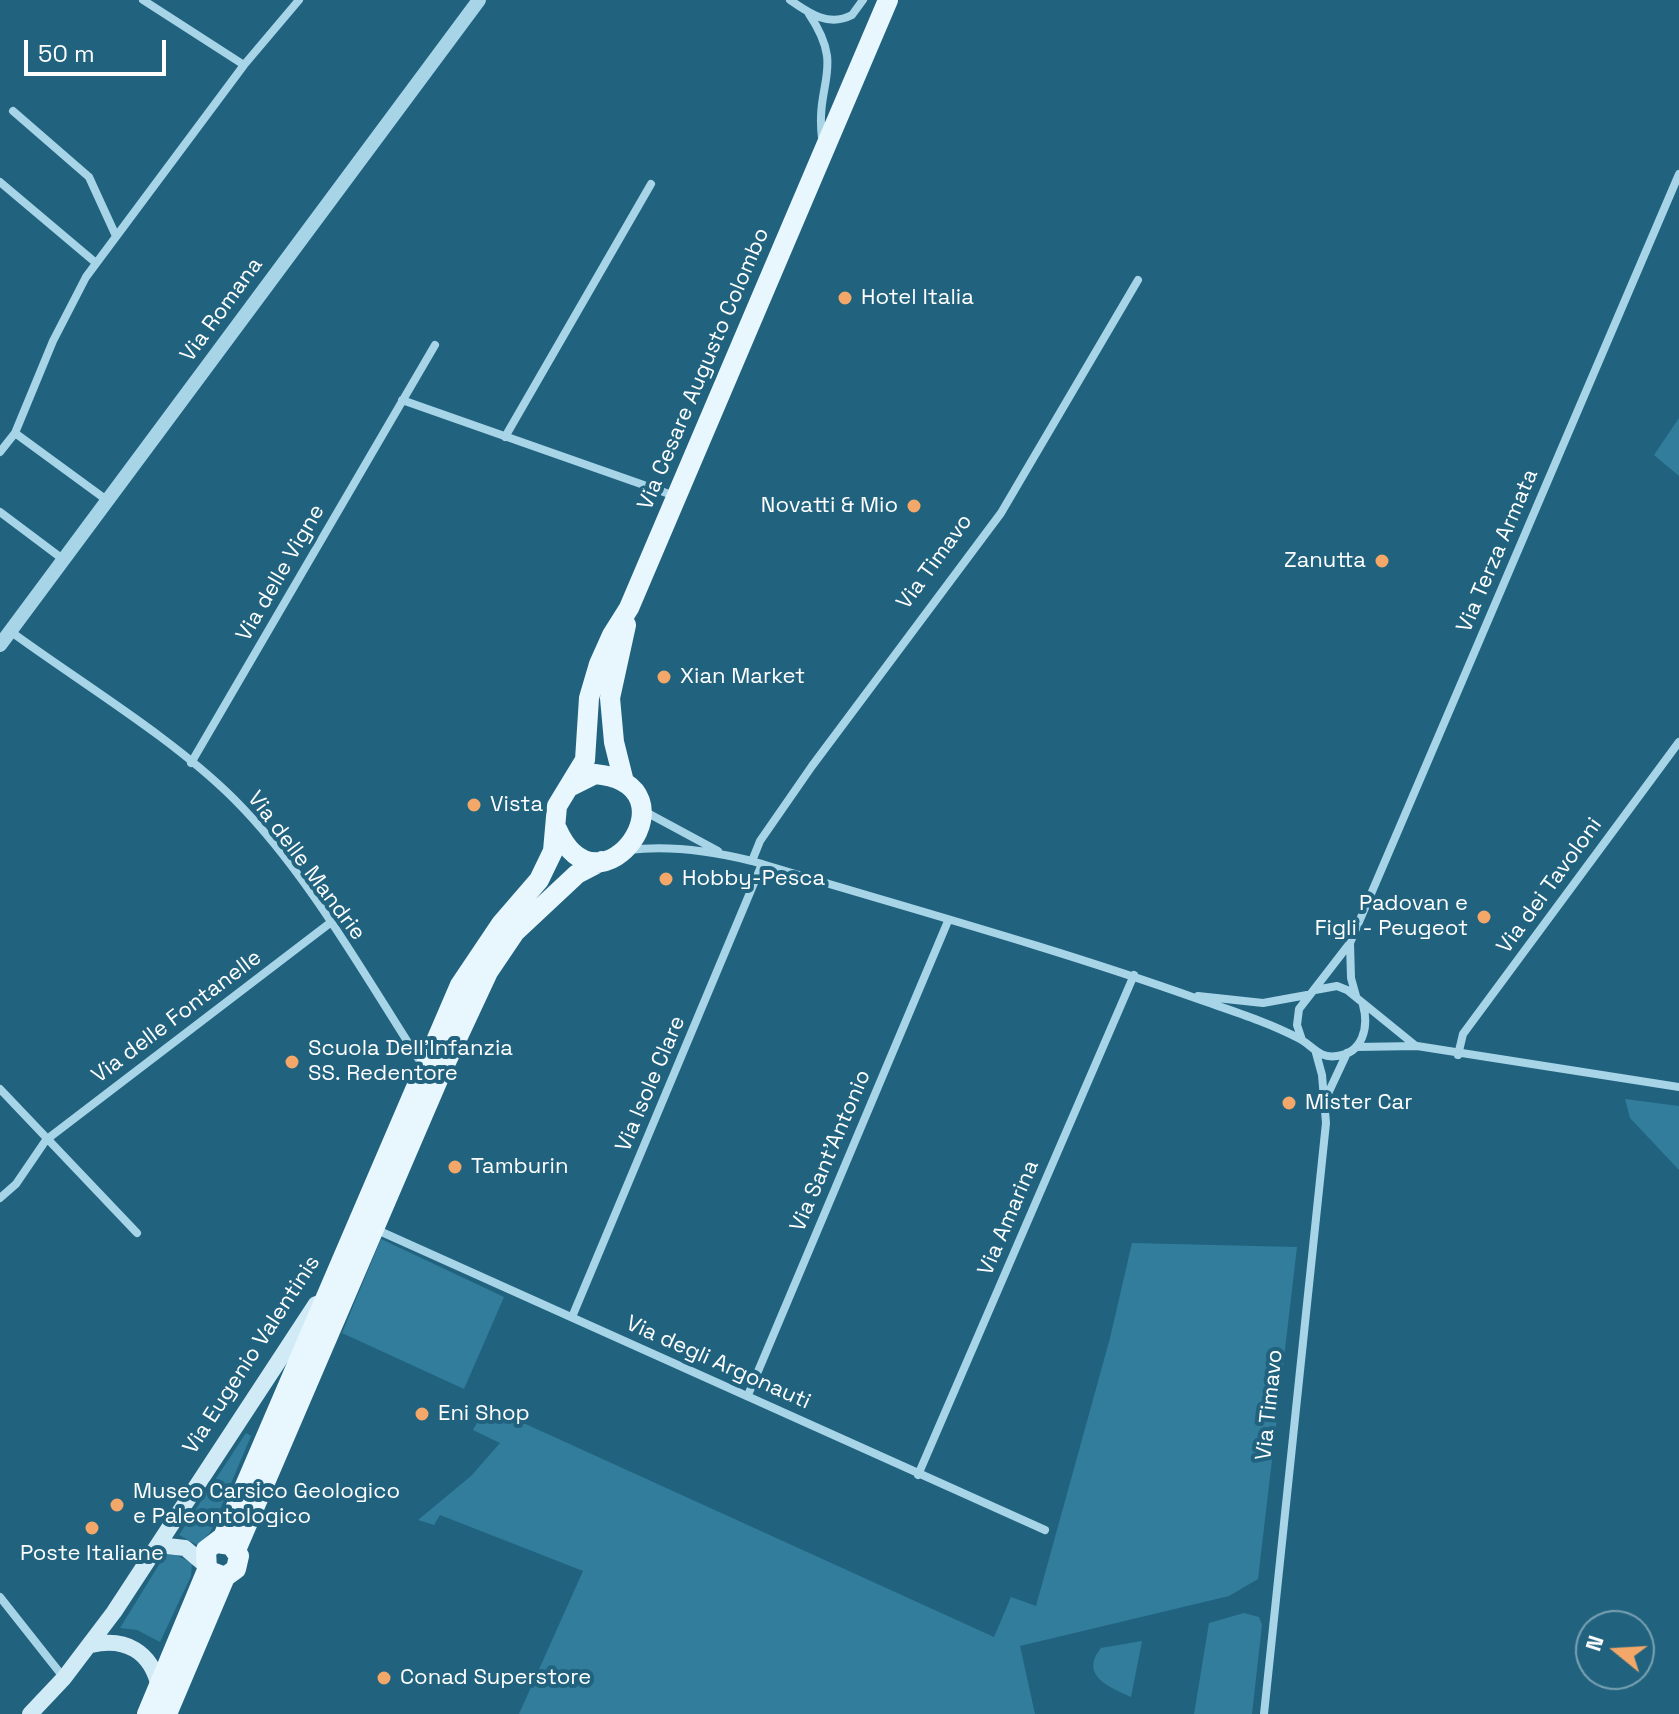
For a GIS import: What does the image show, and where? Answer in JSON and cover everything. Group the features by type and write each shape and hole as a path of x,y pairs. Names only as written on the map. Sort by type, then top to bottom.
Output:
{"main road":[{"name":"Via Cesare Augusto Colombo","path":"557,829 557,806 585,760 589,698 599,664 629,608 888,0"},
{"name":"Via Cesare Augusto Colombo","path":"624,782 614,742 610,698 629,608"},
{"path":"557,829 569,849 591,860 602,861 627,851 637,839 641,809 635,794 624,782 595,774 569,787"},
{"name":"Via Eugenio Valentinis","path":"345,1276 424,1067 460,985 501,924 539,880 553,851 557,829"},
{"name":"Via Eugenio Valentinis","path":"30,1714 91,1645 375,1229 440,1075 488,972 523,924 577,874 602,861"},
{"path":"227,1546 345,1276"},
{"path":"158,1545 185,1548 212,1571 232,1575 239,1563 227,1546"},
{"path":"167,1714 212,1571 206,1550 227,1546"},
{"path":"147,1714 212,1571"},
{"path":"91,1645 117,1642 137,1650 153,1665 159,1687"}],"street":[{"path":"143,0 244,65"},
{"path":"0,452 15,433 53,341 96,263 244,65 299,0"},
{"name":"Via Romana","path":"0,645 479,0"},
{"name":"Via Cesare Augusto Colombo","path":"790,0 809,14 829,52 819,112 823,148"},
{"path":"809,14 830,21 842,21 852,15 863,0"},
{"path":"13,111 89,177 116,236"},
{"name":"Via Terza Armata","path":"1312,993 1350,943 1679,174"},
{"path":"0,182 96,263"},
{"path":"505,437 651,184"},
{"name":"Via Timavo","path":"752,861 760,841 812,766 1001,513 1138,280"},
{"name":"Via delle Vigne","path":"191,763 435,345"},
{"path":"402,400 676,496"},
{"path":"15,433 109,501"},
{"path":"0,512 64,560"},
{"name":"Via delle Mandrie","path":"10,631 191,763 258,825 330,923 424,1067"},
{"name":"Via dei Tavoloni","path":"1458,1055 1463,1034 1679,742"},
{"path":"641,809 722,853"},
{"path":"627,851 653,847 722,853 752,861 1134,975 1302,1040 1316,1053 1337,1056 1347,1053 1356,1047 1364,1035 1367,1020 1357,996 1337,986 1263,1003 1186,995"},
{"name":"Via Isole Clare","path":"572,1317 762,864"},
{"name":"Via Sant'Antonio","path":"748,1395 948,921"},
{"name":"Via delle Fontanelle","path":"0,1198 16,1184 46,1140 330,923"},
{"name":"Via Terza Armata","path":"1350,943 1351,978 1357,996"},
{"name":"Via Amarina","path":"918,1475 1134,975"},
{"path":"1302,1040 1297,1025 1299,1009 1312,993"},
{"path":"1363,1005 1417,1046"},
{"path":"1356,1047 1417,1046 1458,1055 1679,1087"},
{"path":"1316,1053 1325,1101"},
{"path":"1325,1101 1347,1053"},
{"path":"0,1089 137,1233"},
{"name":"Via Timavo","path":"1264,1714 1326,1123 1325,1101"},
{"name":"Via degli Argonauti","path":"375,1229 1045,1530"},
{"path":"0,1597 64,1678"}],"shaded area":[{"path":"1679,418 1679,476 1654,455"},
{"path":"1625,1099 1679,1106 1679,1170 1630,1118"},
{"path":"381,1239 504,1297 464,1389 342,1333"},
{"path":"1132,1243 1297,1247 1258,1579 1229,1596 1020,1646 1035,1714 519,1714 583,1571 440,1515 434,1525 418,1520 471,1476 500,1443 473,1430 486,1406 994,1637 1011,1597 1036,1606 1110,1338"},
{"path":"246,1433 251,1436 211,1531 199,1546 179,1535"},
{"path":"174,1554 192,1563 191,1576 160,1642 137,1630 120,1628 165,1555"},
{"path":"1244,1613 1259,1617 1262,1625 1252,1714 1194,1714 1209,1623"},
{"path":"1142,1641 1131,1697 1106,1684 1095,1673 1093,1666 1101,1648"}],"place":[{"name":"Hotel Italia","path":"845,298"},
{"name":"Novatti & Mio","path":"914,506"},
{"name":"Zanutta","path":"1382,561"},
{"name":"Xian Market","path":"664,677"},
{"name":"Vista","path":"474,805"},
{"name":"Hobby-Pesca","path":"666,879"},
{"name":"Padovan e Figli - Peugeot","path":"1484,917"},
{"name":"Scuola Dell'Infanzia SS. Redentore","path":"292,1062"},
{"name":"Mister Car","path":"1289,1103"},
{"name":"Tamburin","path":"455,1167"},
{"name":"Eni Shop","path":"422,1414"},
{"name":"Museo Carsico Geologico e Paleontologico","path":"117,1505"},
{"name":"Poste Italiane","path":"92,1528"},
{"name":"Conad Superstore","path":"384,1678"}]}
